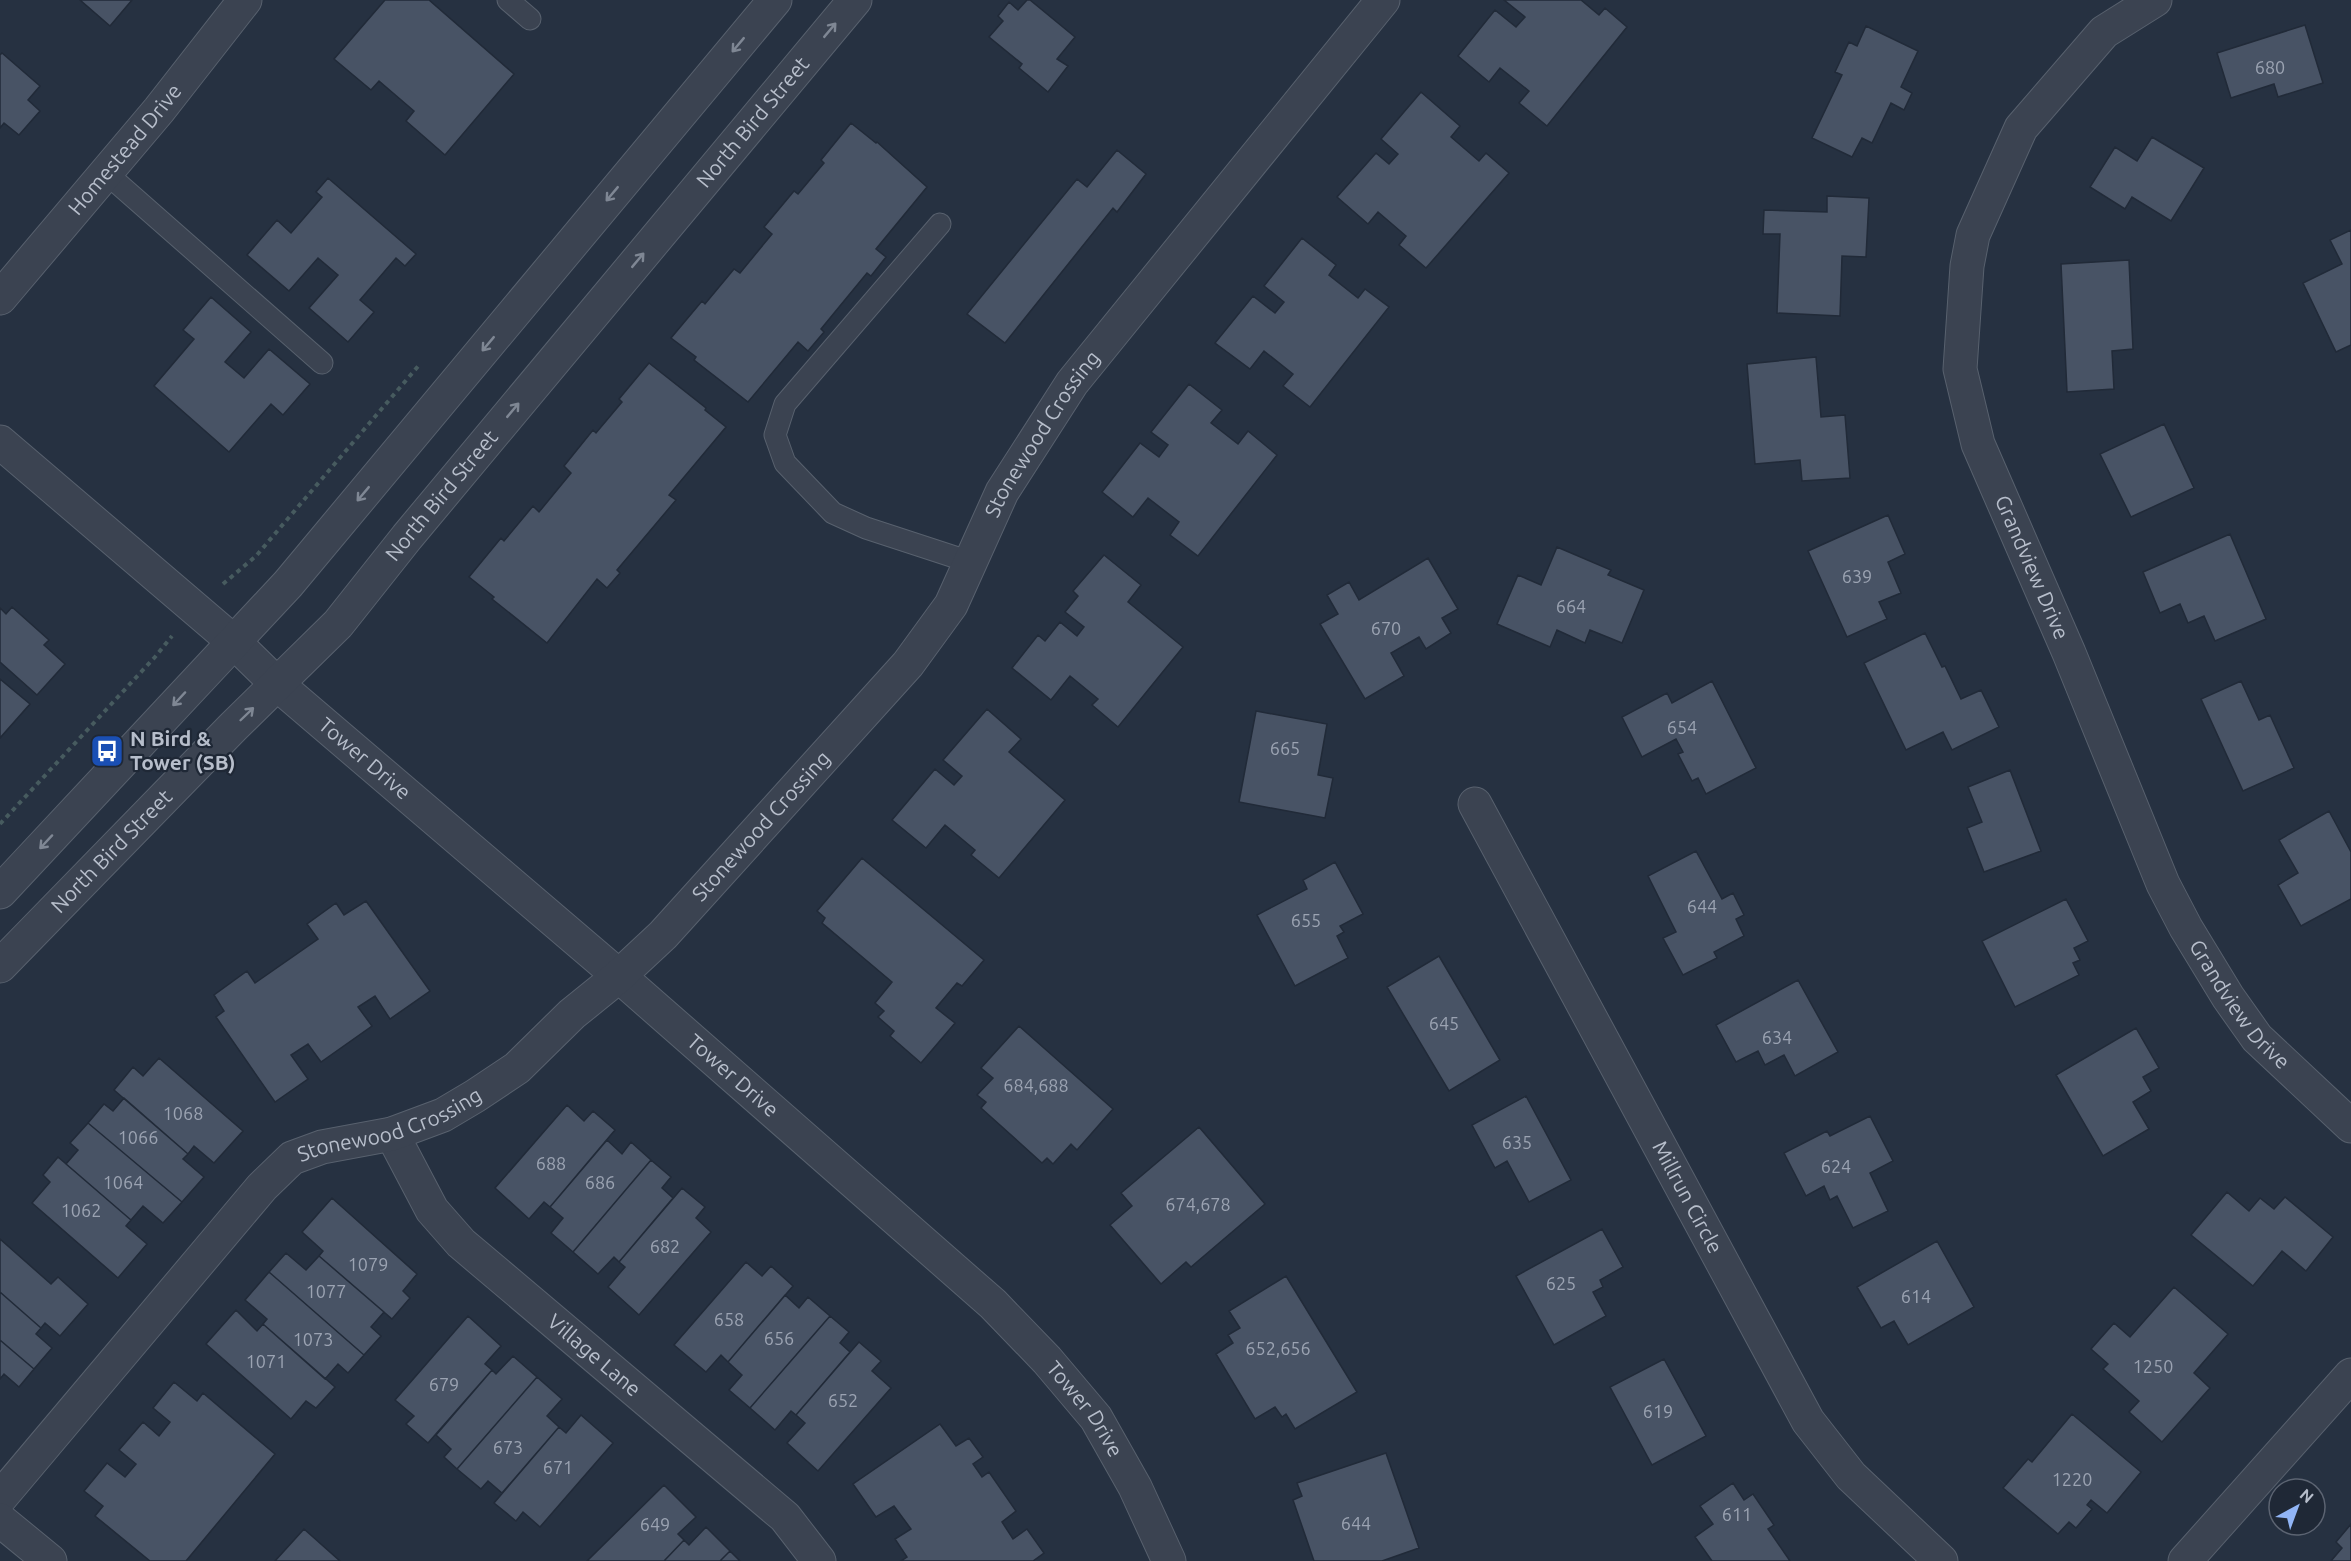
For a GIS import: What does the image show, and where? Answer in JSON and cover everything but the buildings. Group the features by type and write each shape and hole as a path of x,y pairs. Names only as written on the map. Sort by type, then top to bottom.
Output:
{"street":[{"name":"Homestead Drive","path":"0,297 159,110 245,0"},
{"path":"0,892 288,584 775,0"},
{"name":"North Bird Street","path":"0,966 338,624 407,537 855,0"},
{"name":"Stonewood Crossing","path":"0,1498 262,1187 292,1158 322,1147 392,1134 443,1115 517,1068 572,1014 619,976 663,935 908,664 951,605 1002,492 1072,383 1383,0"},
{"name":"Grandview Drive","path":"2155,0 2104,32 2021,128 1973,235 1966,266 1960,369 1978,444 2168,893 2186,928 2228,997 2258,1038 2351,1126"},
{"name":"Tower Drive","path":"0,442 234,642 277,684 619,976 984,1296 1047,1360 1096,1418 1135,1487 1169,1561"},
{"name":"Millrun Circle","path":"1475,804 1808,1421 1851,1476 1941,1561"},
{"name":"Village Lane","path":"392,1134 432,1210 461,1243 785,1517 819,1561"},
{"path":"2186,1561 2351,1374"},
{"path":"0,1520 50,1561"}],"lane":[{"path":"508,0 530,20"},
{"path":"106,173 322,363"},
{"path":"940,224 785,404 775,435 785,463 833,513 866,528 970,562"}],"path":[{"path":"0,824 155,657 173,634"}],"place":[{"name":"N Bird & Tower (SB)","path":"107,751"}]}
